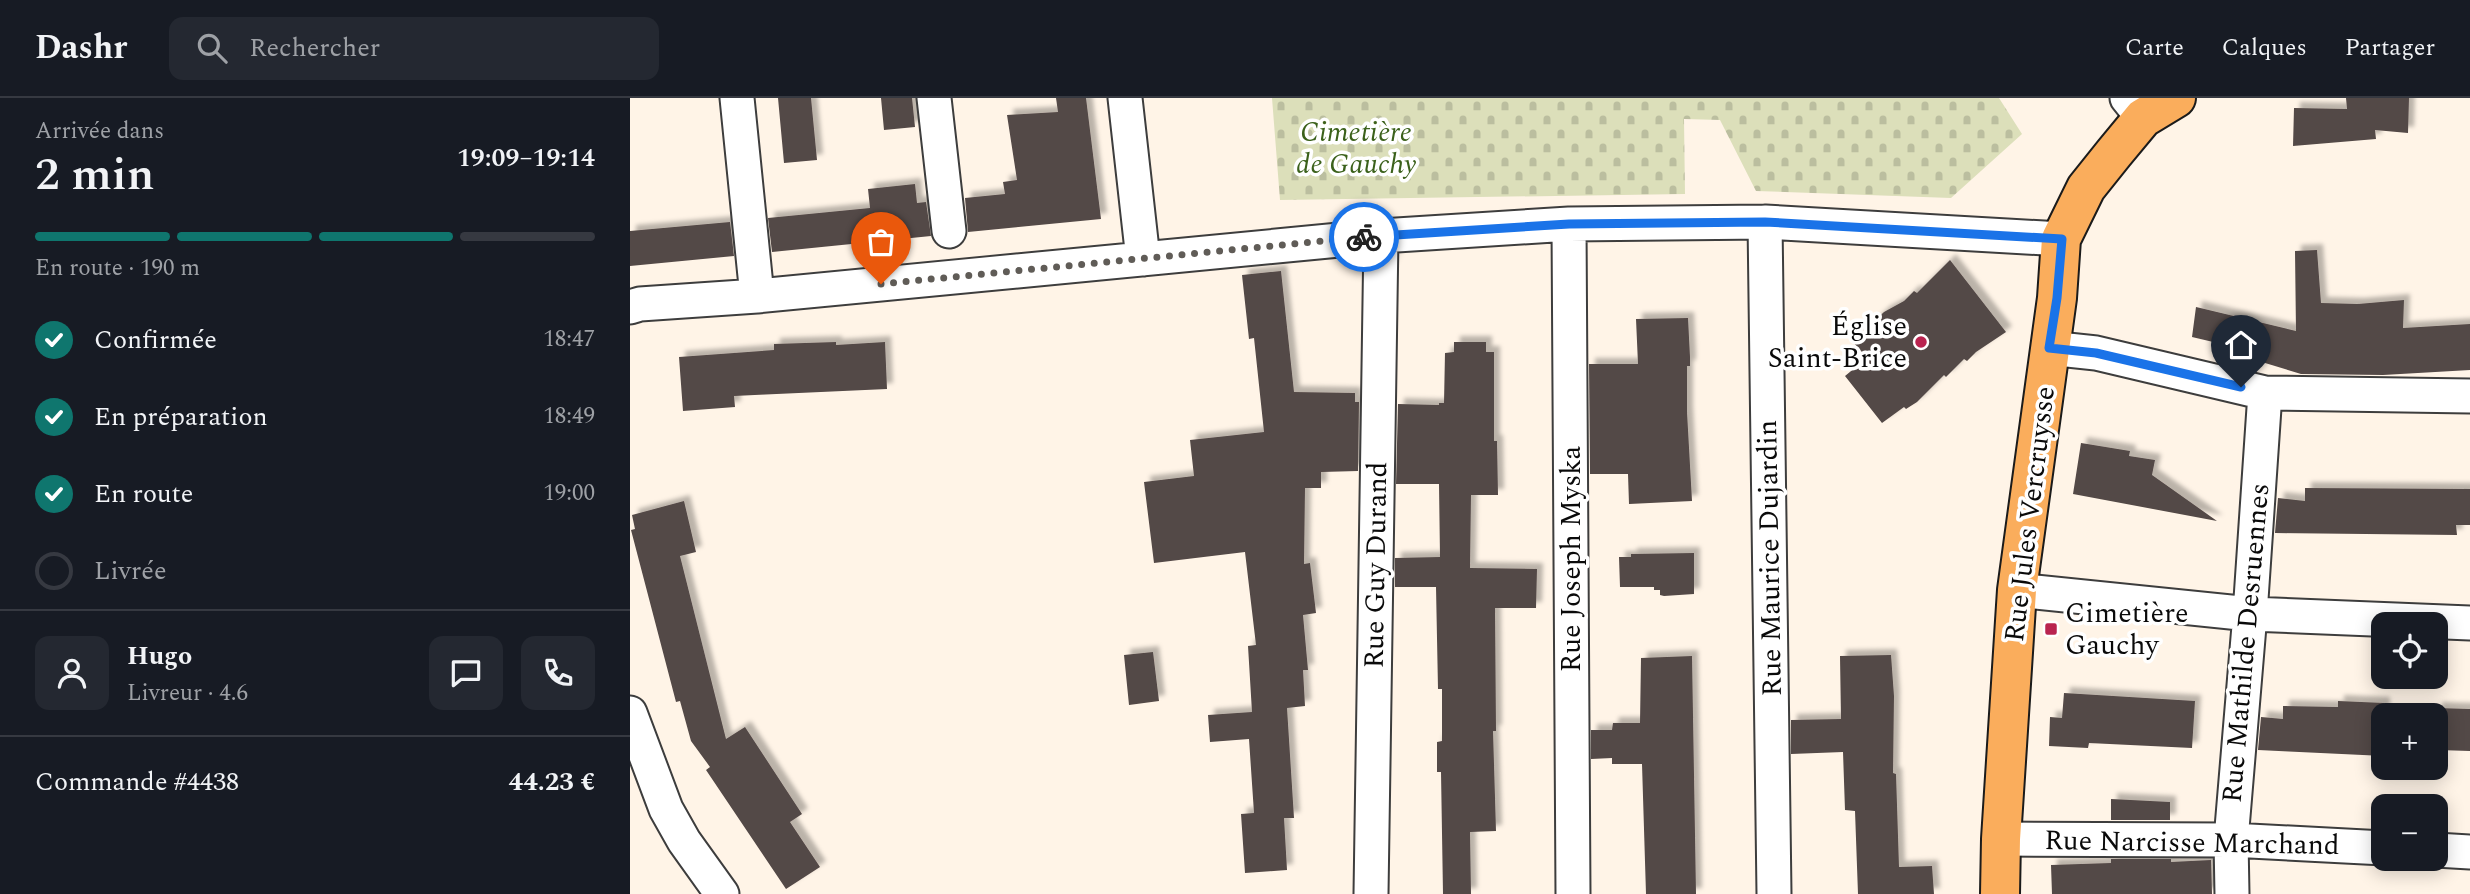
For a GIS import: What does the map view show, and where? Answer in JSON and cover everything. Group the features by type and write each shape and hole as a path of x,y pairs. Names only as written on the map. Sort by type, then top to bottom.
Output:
{"main road":[{"name":"Rue Jules Vercruysse","path":"2000,894 2017,590 2057,298 2062,239 2086,188 2135,108 2176,98"}],"street":[{"path":"737,98 757,296"},
{"path":"934,98 949,231"},
{"path":"1125,98 1143,259"},
{"path":"630,307 1381,236 1569,224 1765,222 2062,239"},
{"name":"Rue Maurice Dujardin","path":"1765,222 1774,894"},
{"name":"Rue Joseph Myska","path":"1569,224 1573,894"},
{"name":"Rue Guy Durand","path":"1371,894 1381,236"},
{"path":"2049,348 2096,353 2265,393 2470,396"},
{"name":"Rue Mathilde Desruennes","path":"2232,894 2231,840 2265,393"},
{"path":"2017,590 2250,614 2470,623"},
{"path":"630,713 667,809 684,841 722,894"},
{"name":"Rue Narcisse Marchand","path":"2001,839 2231,840 2371,847"},
{"path":"2448,851 2470,852"}],"green space":[{"name":"Cimetière de Gauchy","path":"1272,98 1999,98 2022,134 1951,198 1756,191 1720,120 1684,119 1685,194 1280,200"}],"building":[{"path":"778,98 811,98 817,160 784,163"},
{"path":"881,98 912,98 915,127 884,130"},
{"path":"1056,98 1086,98 1101,219 968,232 965,198 1005,194 1003,182 1017,180 1007,115 1058,112"},
{"path":"2346,98 2409,98 2408,133 2375,130 2376,139 2293,146 2294,108 2347,109"},
{"path":"915,184 917,203 926,202 931,236 772,252 768,218 870,208 868,189"},
{"path":"730,222 734,256 630,266 630,231"},
{"path":"2317,250 2321,303 2358,304 2404,300 2403,328 2470,324 2470,370 2383,375 2301,374 2242,356 2243,349 2192,337 2196,307 2296,331 2295,251"},
{"name":"Église Saint-Brice","path":"1950,260 2006,332 1967,361 1964,359 1917,402 1906,409 1904,407 1882,423 1845,376 1867,358 1853,342 1884,312 1904,301 1914,291 1917,293"},
{"path":"1281,271 1294,392 1355,393 1355,402 1359,402 1358,471 1321,472 1321,488 1305,488 1304,564 1310,563 1316,613 1303,615 1308,670 1303,670 1305,706 1287,708 1294,818 1284,818 1287,870 1245,873 1241,814 1254,813 1249,739 1210,742 1208,715 1252,712 1248,646 1256,645 1245,552 1154,563 1144,482 1194,476 1190,440 1264,432 1254,338 1249,339 1242,275"},
{"path":"1688,318 1690,366 1687,366 1687,412 1692,501 1629,504 1628,474 1590,474 1589,364 1638,364 1636,319"},
{"path":"836,342 836,345 885,342 887,389 734,396 735,407 683,411 679,357 774,350 774,344"},
{"path":"1454,342 1486,342 1486,352 1494,352 1494,441 1497,441 1498,495 1471,495 1470,568 1537,569 1536,608 1495,608 1496,731 1493,731 1496,831 1470,832 1471,894 1443,894 1441,772 1437,772 1437,742 1442,741 1442,689 1438,689 1436,587 1395,587 1395,558 1440,557 1439,484 1396,484 1398,404 1444,403 1445,353 1454,352"},
{"path":"2081,443 2130,451 2129,456 2155,460 2152,475 2217,521 2073,494"},
{"path":"2305,488 2470,489 2470,525 2456,525 2457,535 2275,533 2278,498 2305,501"},
{"path":"684,501 696,552 680,556 726,739 745,727 802,814 790,822 820,867 786,889 706,770 710,767 691,741 680,701 676,702 631,530 635,529 632,515"},
{"path":"1694,553 1694,594 1664,596 1660,595 1660,590 1654,590 1654,587 1620,587 1619,557 1631,557 1631,554"},
{"path":"1153,652 1159,701 1129,705 1124,655"},
{"path":"1891,655 1894,696 1893,773 1896,774 1899,867 1932,866 1934,894 1858,894 1855,811 1845,810 1843,752 1791,754 1791,720 1841,719 1840,656"},
{"path":"1692,656 1696,894 1646,894 1642,764 1612,764 1612,758 1591,759 1591,730 1612,730 1613,723 1640,723 1641,658"},
{"path":"2064,693 2195,701 2192,748 2089,743 2088,748 2049,746 2050,717 2062,718"},
{"path":"2338,701 2384,703 2371,703 2371,755 2258,750 2261,717 2283,719 2283,706 2338,707"},
{"path":"2448,708 2470,709 2470,751 2448,750"},
{"path":"2111,799 2170,802 2170,820 2111,820"},
{"path":"2111,859 2171,859 2171,862 2211,860 2212,894 2052,894 2051,865 2111,863"}],"way so far":[{"path":"881,284 1364,237"}],"place":[{"name":"Église Saint-Brice","path":"1921,342"},
{"name":"Cimetière Gauchy","path":"2051,629"}],"route":[{"path":"1364,237 1569,224 1765,222 2062,239 2049,348 2096,353 2241,387"}]}
